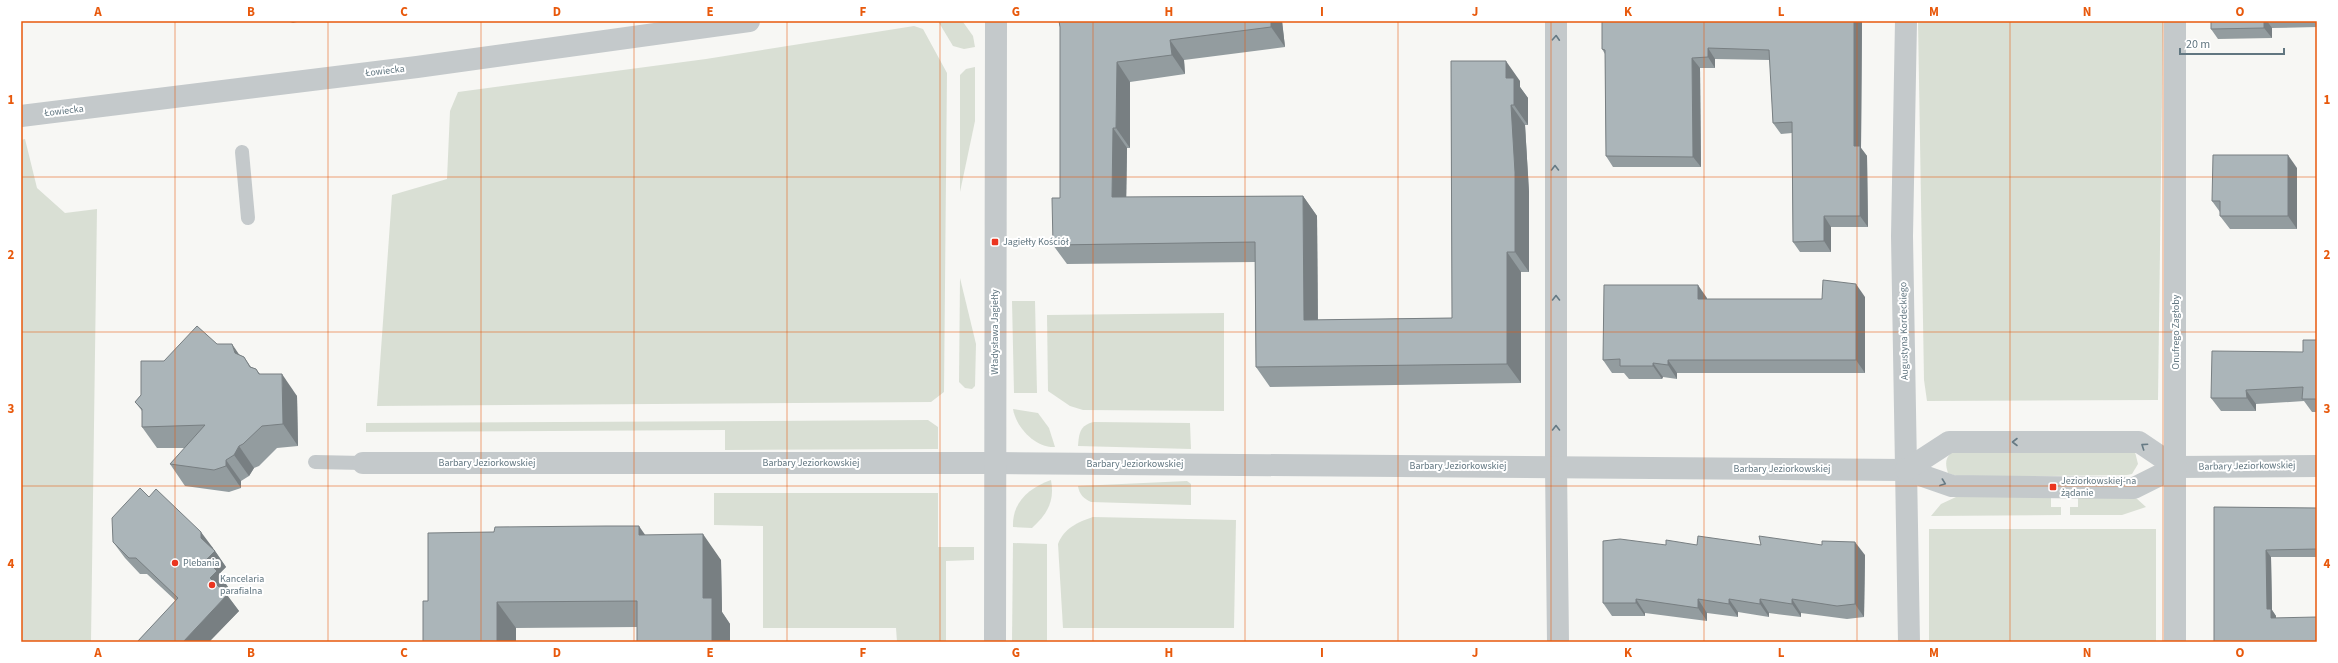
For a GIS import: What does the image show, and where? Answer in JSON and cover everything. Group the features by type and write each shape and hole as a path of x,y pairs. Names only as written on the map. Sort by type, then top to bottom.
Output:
{"street":[{"name":"Łowiecka","path":"21,116 417,67 749,21"},
{"name":"Władysława Jagiełły","path":"995,642 994,463 996,21"},
{"path":"1556,21 1556,467 1558,642"},
{"name":"Augustyna Kordeckiego","path":"1906,21 1902,236 1910,642"},
{"name":"Onufrego Zagłoby","path":"2175,21 2175,642"},
{"path":"1906,470 1949,442 2138,442 2176,467"},
{"name":"Barbary Jeziorkowskiej","path":"363,463 994,463 1906,470 1952,486 2134,488 2176,467 2317,466"}],"lane":[{"path":"242,152 248,218"},
{"path":"315,462 363,463"}],"shaded area":[{"path":"938,21 963,22 973,36 975,47 964,49 953,46"},
{"path":"1918,21 2163,21 2158,400 1927,401 1924,380"},
{"path":"914,26 923,29 947,73 944,392 931,402 377,406 392,195 447,179 450,111 458,92 706,59"},
{"path":"975,67 975,121 960,192 960,75 966,69"},
{"path":"25,139 37,188 65,213 97,209 91,642 21,642 21,140"},
{"path":"960,278 976,344 975,386 972,389 965,388 959,382"},
{"path":"1012,301 1035,301 1037,393 1014,393"},
{"path":"1224,313 1224,411 1083,410 1070,406 1048,391 1047,315"},
{"path":"1013,409 1038,413 1049,428 1055,447 1040,444 1028,435 1018,423"},
{"path":"928,420 938,427 938,449 725,450 725,430 366,432 366,423"},
{"path":"1094,422 1190,423 1191,449 1078,446 1079,437 1083,427"},
{"path":"1953,451 2135,452 2138,464 2132,474 2127,475 1959,477 1948,473 1947,469 1947,458"},
{"path":"1051,480 1051,501 1042,518 1032,528 1013,527 1015,510 1023,497 1036,487"},
{"path":"1187,481 1191,484 1191,505 1091,502 1082,496 1078,486"},
{"path":"714,493 938,493 938,547 974,547 974,560 946,561 946,642 897,642 896,628 763,628 763,526 714,525"},
{"path":"1956,497 2051,497 2051,507 2061,507 2061,515 1931,516 1941,504"},
{"path":"2078,497 2136,498 2146,507 2122,515 2070,515 2070,507 2078,507"},
{"path":"1093,517 1236,520 1234,628 1063,628 1058,544 1064,534 1072,526"},
{"path":"1929,529 2156,529 2156,642 1929,642"},
{"path":"1013,543 1047,544 1047,642 1012,642"}],"building":[{"path":"1059,21 1271,21 1271,27 1170,40 1172,55 1117,62 1116,128 1113,128 1112,197 1303,196 1304,320 1452,318 1451,61 1506,61 1506,78 1514,78 1514,105 1511,105 1515,172 1515,252 1507,252 1507,364 1256,367 1255,242 1053,245 1052,198 1060,198"},
{"path":"1602,21 1854,21 1854,146 1860,146 1860,216 1824,216 1824,241 1793,242 1792,122 1773,123 1769,50 1708,48 1708,57 1692,58 1693,157 1606,156 1605,50 1602,49"},
{"path":"2211,21 2264,21 2264,28 2211,29"},
{"path":"2213,155 2288,155 2288,216 2220,216 2220,201 2212,201"},
{"path":"1823,280 1856,284 1856,360 1668,360 1668,365 1653,363 1653,366 1620,366 1620,359 1603,360 1604,285 1698,285 1698,299 1822,299"},
{"path":"197,326 217,344 232,344 235,353 244,357 250,367 256,369 259,374 282,374 283,424 262,426 239,446 234,455 226,460 226,466 214,470 170,464 205,425 142,427 142,409 135,402 141,395 141,361 164,361"},
{"path":"2303,340 2317,340 2317,399 2302,399 2303,387 2246,390 2247,398 2211,398 2212,351 2303,352"},
{"name":"Plebania","path":"140,488 149,497 156,489 201,532 201,538 215,551 206,560 217,571 210,578 227,595 183,642 137,642 178,598 136,558 129,558 113,542 112,518"},
{"path":"2214,507 2317,508 2317,549 2266,550 2267,609 2271,609 2271,618 2317,617 2317,642 2214,642"},
{"path":"639,526 639,535 703,534 703,598 712,598 712,642 637,642 637,601 497,602 497,642 423,642 423,601 428,601 428,533 494,532 495,527"},
{"path":"1698,536 1761,545 1759,536 1822,545 1822,541 1855,542 1855,604 1837,606 1792,599 1792,604 1760,599 1760,604 1729,599 1729,604 1698,599 1698,608 1636,599 1636,603 1603,603 1603,541 1620,539 1666,545 1666,540 1697,545"}],"place":[{"name":"Jagiełły Kościół","path":"995,242"},
{"name":"Jeziorkowskiej-na żądanie","path":"2053,487"},
{"name":"Plebania","path":"175,563"},
{"name":"Kancelaria parafialna","path":"212,585"}]}
